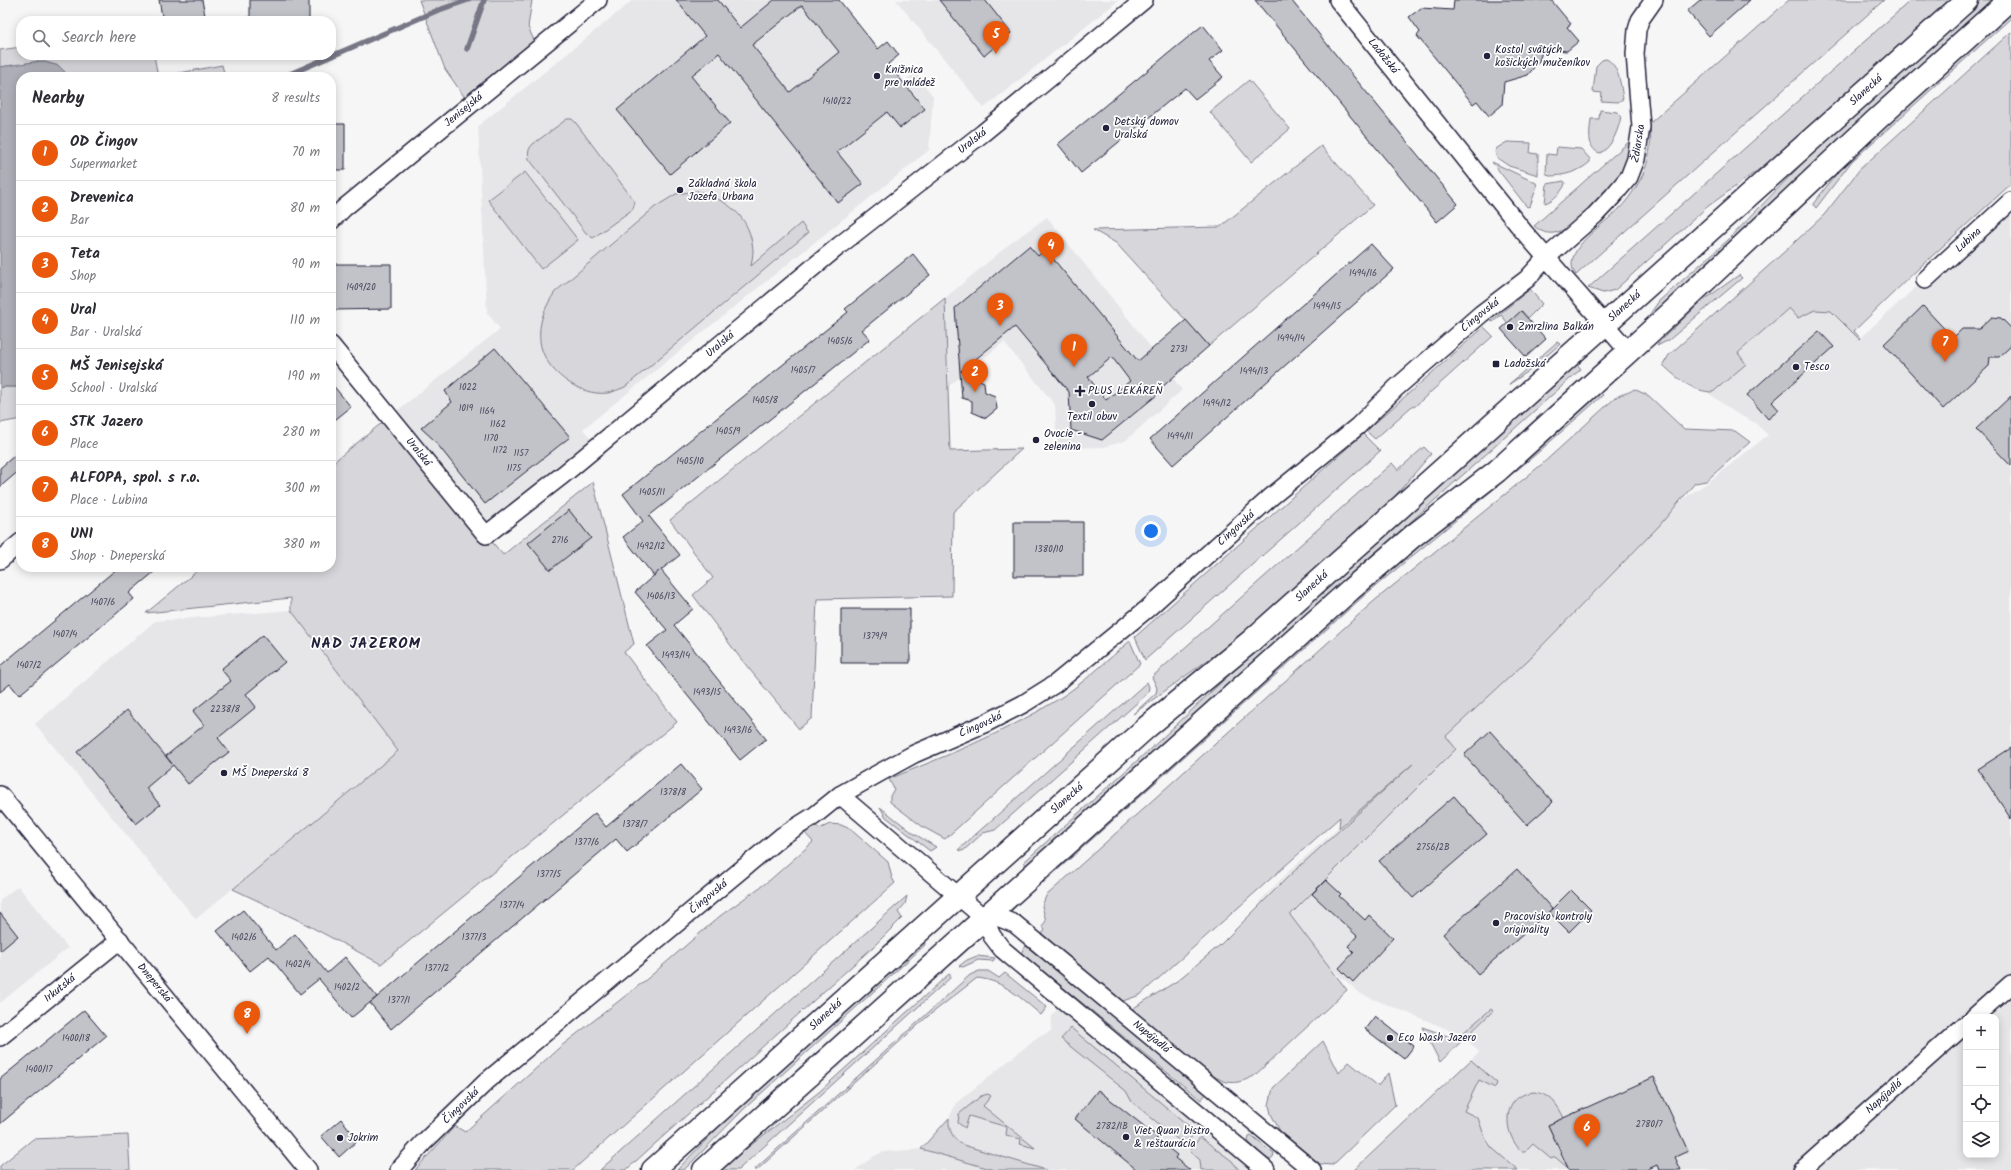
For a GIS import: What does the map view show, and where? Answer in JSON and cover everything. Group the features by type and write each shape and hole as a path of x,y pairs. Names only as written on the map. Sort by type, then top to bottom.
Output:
{"main road":[{"name":"Slanecká","path":"654,1170 1147,727 1257,636 1967,0"},
{"path":"704,1170 1350,590 1413,536 1497,471 1629,352 1875,121 2009,0"}],"street":[{"name":"Jenisejská","path":"336,216 598,0"},
{"name":"Uralská","path":"336,351 486,535 564,474 840,245 983,133 1144,0"},
{"name":"Ladožská","path":"1338,0 1520,226 1604,325 1629,352"},
{"name":"Ždiarska","path":"1547,256 1614,196 1628,178 1636,159 1641,127 1635,54 1637,30 1640,20 1654,0"},
{"name":"Lubina","path":"1925,280 2011,201"},
{"name":"Čingovská","path":"399,1170 423,1143 487,1081 782,836 814,816 840,795 914,754 986,723 1023,704 1055,684 1147,610 1271,497 1358,426 1396,388 1481,314 1527,279 1547,256"},
{"path":"0,560 16,546"},
{"name":"Dneperská","path":"0,795 308,1170"},
{"path":"840,795 984,918 992,936 1002,949 1266,1170"},
{"name":"Napájadlá","path":"984,918 1000,918 1015,924 1312,1170"},
{"name":"Irkutská","path":"0,1037 120,940"},
{"path":"1977,1014 2011,984"},
{"name":"Napájadlá","path":"1802,1170 1963,1027"}],"shaded area":[{"path":"419,0 532,0 528,27 538,49 470,105 445,69"},
{"name":"Základná škola Jozefa Urbana","path":"633,0 838,0 903,82 915,73 933,96 929,150 583,429 597,447 486,535 389,417 500,329 487,313 478,126"},
{"path":"896,0 1119,0 984,108"},
{"path":"1789,0 1884,0 1576,275 1572,266 1573,257 1578,248 1595,230 1621,207 1632,193 1644,172 1650,149 1650,123"},
{"path":"1911,0 1952,0 1780,154 1707,207 1615,290 1603,293 1588,288"},
{"path":"1982,0 1994,0 1650,318 1650,314 1659,301 1728,240 1821,144"},
{"path":"2011,12 2011,18 1852,161 1816,208 1813,204 1844,164"},
{"path":"2011,32 2011,184 1920,267 1854,331 1860,338 1859,339 1831,311 1815,310 1798,318 1789,308 1738,353 1746,364 1713,392 1699,390 1692,387 1663,365 1669,355 1824,215 1860,169"},
{"path":"16,48 16,60 155,60 157,72 65,72 59,66 41,61 0,67 0,50"},
{"path":"1606,59 1614,66 1619,76 1623,99 1618,102 1601,101 1602,93 1593,92 1596,66 1602,60"},
{"path":"41,61 59,66 65,72 16,72 16,387 0,387 0,67"},
{"path":"222,65 224,72 185,72"},
{"path":"1249,80 1290,129 1251,162 1210,112"},
{"path":"1600,110 1617,112 1621,116 1617,132 1608,147 1600,153 1593,148 1590,134 1591,119 1599,119"},
{"path":"567,119 572,119 576,123 635,202 633,209 593,238 586,233 529,159 528,155 533,144"},
{"path":"1631,140 1629,152 1617,179 1592,208 1562,231 1548,233 1543,232 1534,226"},
{"path":"1507,142 1531,143 1530,153 1538,154 1538,175 1509,166 1497,158 1495,152 1497,148"},
{"path":"1321,146 1373,205 1209,346 1116,243 1093,230 1220,227"},
{"path":"1557,147 1581,149 1590,159 1590,162 1571,173 1549,176 1546,173 1547,154 1556,155"},
{"path":"1492,162 1536,183 1537,186 1530,206 1527,207"},
{"path":"525,172 578,240 541,269 488,200"},
{"path":"1564,181 1564,186 1555,198 1545,203 1547,184"},
{"path":"697,191 727,204 742,218 751,238 753,250 751,266 801,223 808,233 625,387 608,393 597,393 586,391 564,379 548,362 540,341 541,321 548,303 555,292 655,207 676,194"},
{"path":"2011,201 2011,1170 1504,1170 1477,1147 1447,1082 1479,1052 1462,1035 1361,994 1328,966 1318,954 1259,902 1290,870 1445,736 1528,660 1683,499 1707,483 1768,435 1755,423 1734,412 1707,392 1689,385 1663,365 1669,355 1783,253 1860,338"},
{"path":"1047,217 1146,341 1182,390 1125,441 1104,447 1057,448 1055,405 1004,342 949,386 945,298 1012,242"},
{"path":"1739,275 1742,278 1669,340 1657,346 1660,341 1701,302"},
{"path":"1530,289 1542,304 1528,318 1522,311 1508,323 1501,315 1493,322 1491,321"},
{"path":"945,298 950,451 1022,449 953,512 952,596 817,599 812,718 799,729 741,659 693,595 713,578 670,520"},
{"path":"1484,327 1493,336 1414,407 1412,406 1375,439 1366,431"},
{"path":"1557,342 1560,344 1529,371 1508,385"},
{"path":"1576,363 1581,369 1027,866 1024,862 1159,741 1266,640"},
{"path":"0,387 16,387 16,420 0,423"},
{"path":"1634,389 1649,396 1684,429 1735,431 1750,442 1706,481 1695,483 1659,526 1528,660 1446,736 1456,749 1290,915 1347,990 1254,1076 1234,1082 1227,1082 1217,1078 1178,1050 1132,1009 1177,981 1220,945 1290,875 1414,763 1339,828 1340,817 1140,995 1123,1001 1042,934 1045,930 1042,926 1046,921 1042,906 1046,896 1373,602 1541,465 1615,398"},
{"path":"1600,392 1603,395 1534,456 1366,594 1043,883 1040,880 1364,591 1464,509"},
{"path":"389,417 503,555 593,482 634,644 624,652 677,722 381,964 298,920 233,889 398,751 291,610 291,598 146,613 196,572 336,572 336,460"},
{"path":"1363,434 1380,451 1145,660 1135,637"},
{"path":"1424,447 1431,454 1389,503 1245,633 1133,714 1156,693 1157,688 1152,677 1392,463 1398,470"},
{"name":"MŠ Dneperská 8","path":"291,610 398,751 196,919 35,724 155,621"},
{"path":"1130,641 1140,664 945,839 923,827 890,802 890,796 894,789 889,779 974,743 1037,712 1076,687"},
{"path":"1147,682 1149,687 1148,693 995,830 983,833 963,851 958,850"},
{"path":"880,807 913,833 936,847 930,851 886,817"},
{"path":"830,824 841,825 850,829 888,862 892,878 895,883 573,1170 415,1170 455,1126 465,1132 560,1047 647,979 720,916 770,880 813,842 805,833 816,825 819,829"},
{"path":"18,886 68,948 0,1003 0,900"},
{"path":"907,896 905,904 898,912 902,918 873,947 626,1170 600,1170"},
{"path":"923,941 925,945 744,1109 684,1170 677,1170 740,1105"},
{"path":"1026,946 1207,1093 1201,1100 1021,953"},
{"path":"977,956 995,958 993,961 978,960 963,967 959,966 967,960"},
{"path":"979,971 988,971 999,978 1005,973 1047,1007 1041,1015 1004,986 995,982 977,978 927,1017 757,1170 754,1170 970,975"},
{"path":"950,973 950,978 738,1170 719,1170 819,1092"},
{"path":"1065,1001 1266,1170 855,1170 876,1155 883,1152 921,1149 949,1118 956,1103 1037,1038 1051,1031 1052,1015"},
{"path":"1491,1009 1493,1011 1440,1062 1422,1027 1456,1039"},
{"path":"1071,1028 1196,1132 1187,1142 1181,1142 1132,1102 1126,1091 1061,1039"},
{"path":"1323,1041 1339,1073 1349,1062 1378,1086 1388,1073 1395,1105 1336,1162 1331,1165 1320,1164 1280,1131 1271,1114 1269,1105 1273,1088"},
{"path":"1471,1060 1497,1083 1495,1088 1479,1080 1464,1111 1478,1118 1485,1138 1492,1148 1518,1170 1354,1170"},
{"path":"1534,1092 1549,1097 1559,1108 1564,1118 1548,1125 1568,1168 1555,1157 1551,1159 1533,1144 1525,1152 1522,1152 1515,1144 1508,1125 1510,1107 1515,1100 1523,1095"},
{"path":"988,1094 991,1096 983,1106 1035,1148 1020,1144 1021,1139 1006,1135 1007,1127 969,1116 965,1128 958,1123 959,1114 981,1096"},
{"path":"949,1118 949,1126 952,1134 956,1140 963,1145 1046,1170 994,1170 921,1149"},
{"path":"128,1135 130,1170 0,1170 0,1166 33,1139"},
{"path":"1251,1136 1274,1154 1273,1158 1270,1160 1255,1149 1248,1141 1249,1137"},
{"path":"1200,1137 1232,1161 1239,1170 1201,1170 1200,1160 1190,1151"}],"building":[{"path":"159,0 202,0 205,16 162,16"},
{"path":"250,0 309,0 309,16 250,16"},
{"path":"676,0 718,0 740,28 774,0 839,0 878,49 888,41 899,55 888,64 925,109 900,128 887,112 837,152 863,184 838,203 719,53 691,76 730,123 670,174 617,110 705,36","holes":["802,5 839,52 790,92 752,45"]},
{"path":"939,0 985,0 1011,33 984,56"},
{"path":"1255,0 1291,0 1458,204 1437,222"},
{"name":"Kostol svätých košických mučeníkov","path":"1454,0 1551,0 1571,24 1567,27 1579,41 1567,51 1543,49 1539,61 1528,75 1504,82 1502,105 1489,116 1477,101 1473,104 1417,36 1420,32 1409,17 1421,8 1453,10"},
{"path":"1700,0 1750,0 1709,36 1687,11"},
{"name":"Detský domov Uralská","path":"1203,25 1223,50 1209,61 1223,77 1195,99 1185,88 1081,173 1058,144"},
{"path":"336,124 345,124 345,170 336,170"},
{"path":"1371,244 1394,269 1173,465 1150,439"},
{"path":"1029,246 1038,256 1045,249 1138,361 1186,320 1209,346 1161,388 1163,390 1102,440 1071,430 1069,392 1015,327 961,371 984,382 985,392 995,396 997,409 986,418 972,412 972,401 962,398 955,308","holes":["1112,357 1130,381 1106,400 1088,377"]},
{"path":"913,254 930,275 862,330 870,339 649,516 680,555 661,570 693,609 674,625 766,739 740,760 647,646 667,630 635,592 654,576 623,537 643,521 623,494 848,312 845,309"},
{"path":"336,264 391,264 391,309 336,310"},
{"path":"1923,306 1953,338 1962,329 1979,329 1992,317 2001,318 2011,328 2011,346 1999,357 1990,357 1989,366 1943,409 1884,344"},
{"path":"1521,311 1546,339 1526,357 1501,329"},
{"name":"Tesco","path":"1819,331 1834,347 1772,402 1779,410 1768,419 1747,395"},
{"path":"495,348 570,437 485,504 433,439 421,428 452,402 445,391"},
{"path":"336,389 351,407 336,419"},
{"path":"2011,396 2011,466 1976,429"},
{"path":"16,454 16,473 0,487 0,468"},
{"path":"569,510 591,538 550,570 528,543"},
{"path":"1014,522 1083,522 1083,576 1014,576"},
{"path":"113,572 154,572 129,593 134,599 19,695 10,684 0,692 0,666"},
{"path":"841,609 910,609 910,663 841,663"},
{"path":"263,635 285,662 246,694 256,707 218,738 229,752 188,784 173,765 146,788 160,805 136,824 77,752 127,710 172,764 166,756 204,725 193,711 231,681 221,669"},
{"path":"1490,731 1553,802 1527,825 1464,755"},
{"path":"2011,748 2011,819 1978,769"},
{"path":"681,764 702,789 627,852 616,839 391,1029 370,1003 595,813 606,827"},
{"path":"1454,796 1487,834 1413,898 1379,861"},
{"name":"Pracovisko kontroly originality","path":"1517,869 1552,909 1478,974 1443,934"},
{"path":"1326,880 1341,894 1339,896 1365,920 1369,915 1393,938 1353,982 1339,968 1354,952 1348,946 1357,936 1312,894"},
{"path":"1571,890 1591,910 1569,932 1549,912"},
{"path":"243,910 276,950 295,934 327,973 345,957 377,997 351,1018 319,979 300,994 269,956 250,971 217,931"},
{"path":"0,913 18,936 0,951"},
{"path":"84,1010 106,1036 0,1124 0,1079"},
{"name":"Eco Wash Jazero","path":"1375,1016 1414,1046 1404,1059 1365,1029"},
{"path":"1654,1077 1688,1151 1675,1157 1681,1170 1659,1170 1657,1165 1646,1170 1569,1170 1548,1125"},
{"path":"1098,1090 1158,1137 1156,1138 1177,1155 1175,1158 1190,1170 1137,1170 1075,1119"},
{"path":"341,1119 358,1140 339,1157 321,1136"}],"waterway":[{"path":"336,54 436,11 468,0"},
{"path":"467,49 484,0"},
{"path":"295,72 322,60"}],"place":[{"name":"MŠ Jenisejská","path":"996,54"},
{"name":"Kostol svätých košických mučeníkov","path":"1487,56"},
{"name":"Knižnica pre mládež","path":"877,76"},
{"name":"Detský domov Uralská","path":"1106,128"},
{"name":"Základná škola Jozefa Urbana","path":"680,190"},
{"name":"Ural","path":"1051,265"},
{"name":"Teta","path":"1000,326"},
{"name":"Zmrzlina Balkán","path":"1510,327"},
{"name":"ALFOPA, spol. s r.o.","path":"1945,362"},
{"name":"Ladožská","path":"1496,364"},
{"name":"OD Čingov","path":"1074,367"},
{"name":"Tesco","path":"1796,367"},
{"name":"PLUS LEKÁREŇ","path":"1080,391"},
{"name":"Drevenica","path":"975,392"},
{"name":"Textil obuv","path":"1092,404"},
{"name":"Ovocie - zelenina","path":"1036,440"},
{"name":"MŠ Dneperská 8","path":"224,773"},
{"name":"Pracovisko kontroly originality","path":"1496,923"},
{"name":"UNI","path":"247,1034"},
{"name":"Eco Wash Jazero","path":"1390,1038"},
{"name":"Viet Quan bistro & reštaurácia","path":"1126,1137"},
{"name":"Jokrim","path":"340,1138"},
{"name":"STK Jazero","path":"1587,1147"}],"district":[{"name":"NAD JAZEROM","path":"366,644"}]}
